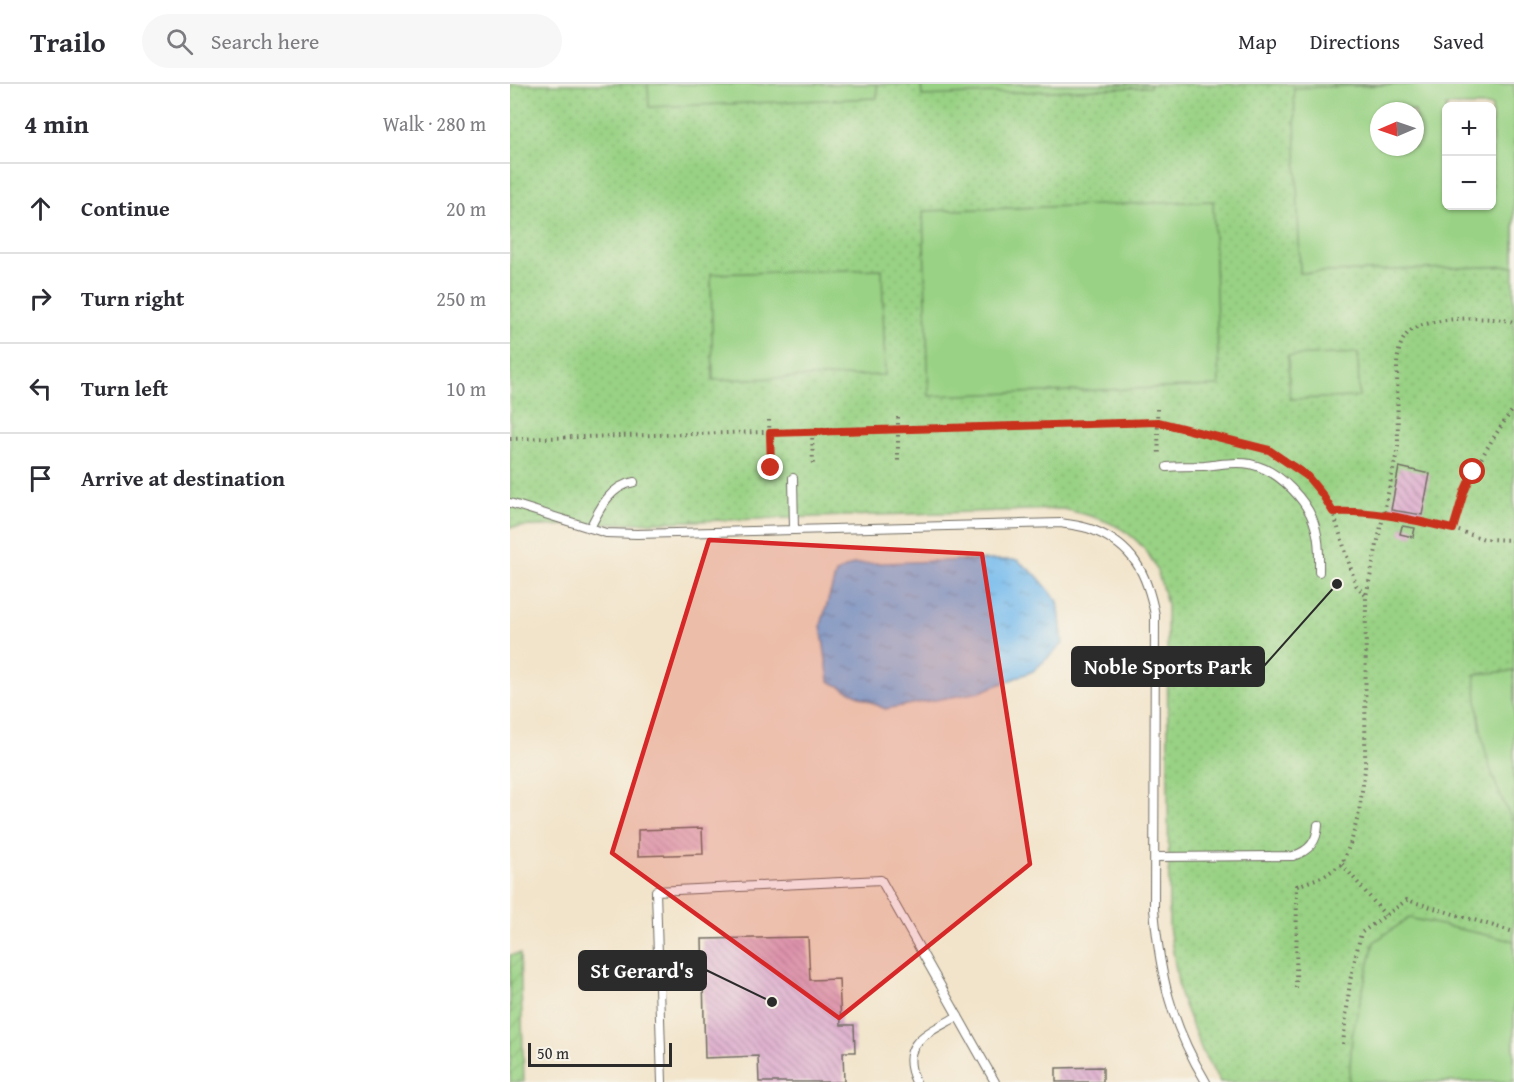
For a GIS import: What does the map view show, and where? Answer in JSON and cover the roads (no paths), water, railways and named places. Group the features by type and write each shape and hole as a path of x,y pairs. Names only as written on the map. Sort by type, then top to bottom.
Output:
{"lane":[{"path":"1167,467 1251,464 1280,479 1294,492 1316,527 1319,572"},
{"path":"793,478 794,530"},
{"path":"590,528 614,489 634,482"},
{"path":"510,503 606,533 1061,523 1092,529 1120,544 1138,564 1150,588 1155,615 1155,857 1158,954 1179,1029 1206,1082"},
{"path":"1155,857 1293,856 1310,848 1318,833 1318,825"},
{"path":"662,1082 656,891 881,880 993,1081"},
{"path":"916,1082 910,1068 912,1050 921,1037 958,1016"}],"water":[{"path":"1017,560 1037,576 1058,601 1063,644 1033,671 980,692 885,709 829,681 821,625 836,573 853,564"}],"place":[{"name":"Noble Sports Park","path":"1337,584"},
{"name":"St Gerard's","path":"772,1002"}]}
